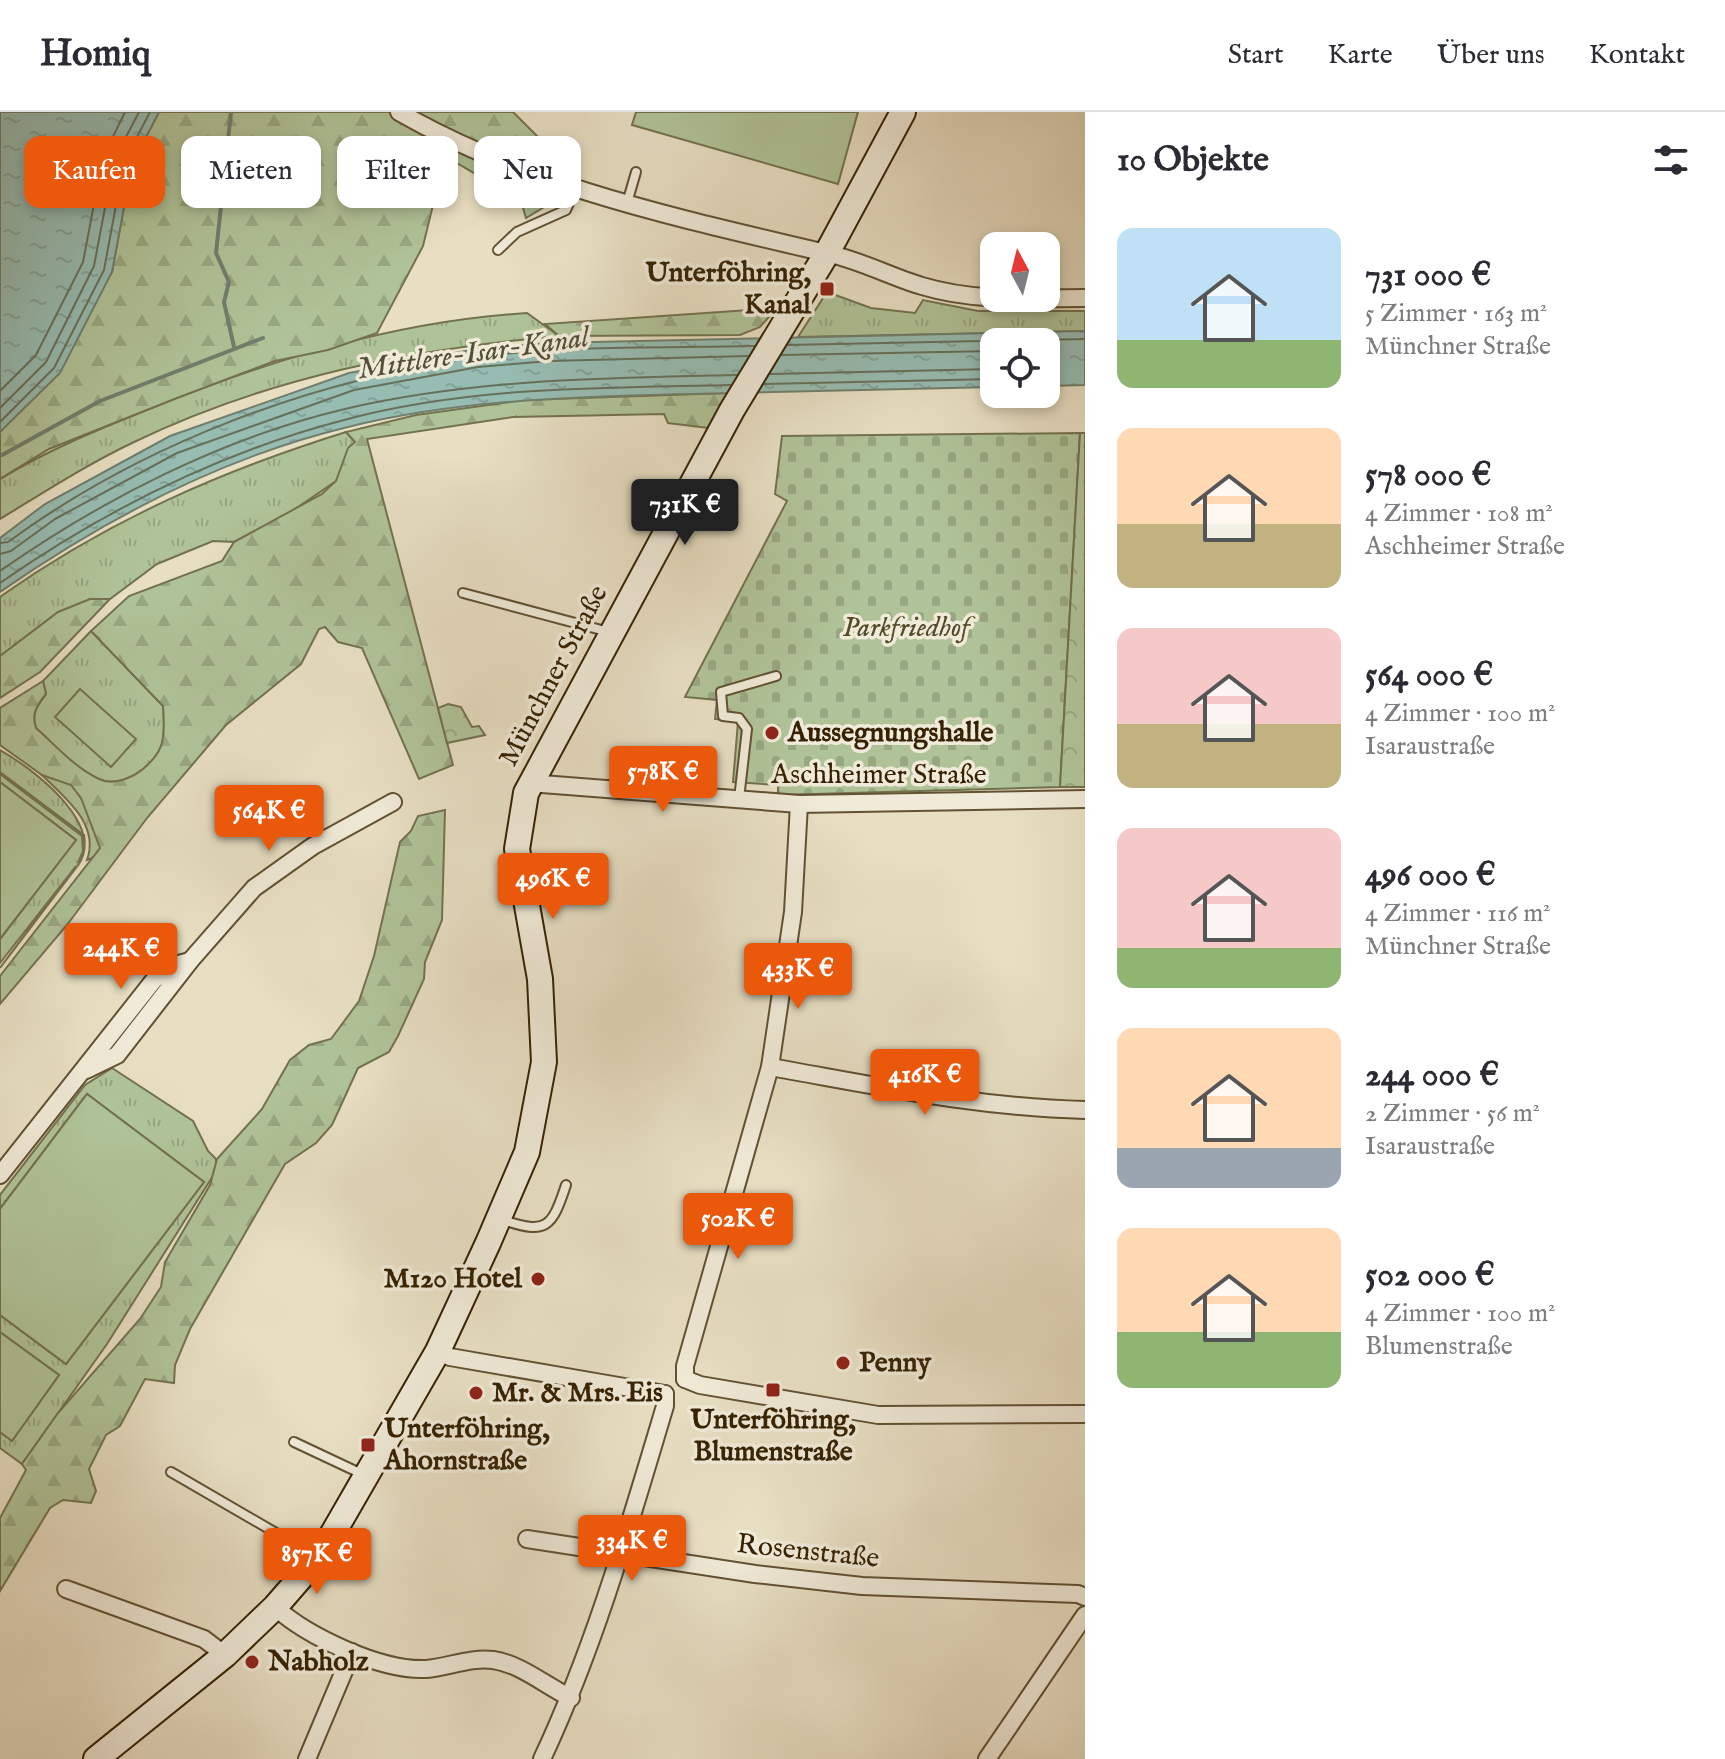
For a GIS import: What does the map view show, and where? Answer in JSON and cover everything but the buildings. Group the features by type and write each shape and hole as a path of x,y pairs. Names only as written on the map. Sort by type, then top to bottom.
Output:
{"main road":[{"name":"Münchner Straße","path":"96,1759 225,1655 275,1607 318,1558 438,1351 527,1152 544,1062 540,979 517,849 529,783 732,410 827,253 903,112"}],"street":[{"path":"399,112 454,144 474,152"},
{"path":"581,192 827,253 923,287 982,298 1085,298"},
{"name":"Aschheimer Straße","path":"529,783 799,804 1085,799"},
{"path":"0,1175 86,1070 154,980 175,965 190,961 254,888 313,846 393,802"},
{"path":"685,1379 685,1366 770,1067 793,912 799,804"},
{"path":"770,1067 943,1100 1021,1108 1085,1110"},
{"path":"438,1351 450,1357 665,1394 685,1379"},
{"path":"685,1379 700,1385 878,1415 1085,1414"},
{"path":"542,1759 571,1698 621,1555 665,1406 665,1394"},
{"name":"Rosenstraße","path":"527,1539 621,1555 862,1586 1078,1594 1085,1597"},
{"path":"66,1589 204,1639 225,1655"},
{"path":"275,1607 310,1632 352,1652 400,1667 422,1669 492,1660 571,1698"},
{"path":"993,1756 1085,1615"},
{"path":"307,1759 352,1652"}],"lane":[{"path":"627,203 636,172"},
{"path":"498,250 517,232 567,208"},
{"path":"463,593 610,633"},
{"path":"739,800 747,729 739,718 723,716 721,692 776,676"},
{"path":"498,1219 530,1228 545,1226 555,1217 566,1185"},
{"path":"294,1442 368,1476"},
{"path":"171,1472 318,1558"}],"green space":[{"path":"159,112 513,112 537,136 474,136 474,173 458,164 458,136 337,136 337,208 432,208 423,246 377,333 328,350 275,361 177,398 49,449 0,479 0,432 112,272 124,208 165,208 165,136 147,136"},
{"path":"636,112 858,112 838,184 632,125"},
{"path":"523,208 542,208 526,218"},
{"path":"827,292 871,308 915,313 923,300 980,312 1085,311 1085,331 980,328 980,333 798,337"},
{"path":"777,308 760,327 740,335 559,336 545,324"},
{"path":"527,313 559,336 394,358 287,384 234,401 183,420 115,452 0,519 0,479 73,441 195,391 287,359 382,334 478,317"},
{"path":"728,393 708,428 668,423 664,414 513,417 367,439 453,765 419,779 362,648 338,642 325,627 319,629 301,664 226,725 147,818 67,925 0,1004 0,976 100,848 81,798 71,785 42,775 0,745 0,708 43,681 46,694 36,710 36,728 74,763 108,782 127,778 145,767 162,743 163,706 91,631 129,596 222,561 234,542 322,494 336,481 348,448 355,442 346,432 416,415 524,400"},
{"path":"346,432 355,442 336,481 285,516 234,542 213,541 157,564 110,599 90,599 0,656 0,597 40,570 124,522 210,481"},
{"name":"Parkfriedhof","path":"1080,433 1060,787 778,795 778,785 733,782 738,722 715,719 717,700 685,697 787,501 775,494 782,436"},
{"path":"1080,433 1085,433 1085,787 1060,787"},
{"path":"90,599 110,599 40,672 0,698 0,656 58,612"},
{"path":"91,631 163,706 164,734 159,751 137,773 118,781 99,779 82,769 36,728 34,719 46,694 43,681"},
{"path":"80,689 136,739 111,767 55,717"},
{"path":"448,704 461,707 472,727 479,726 485,735 447,743 438,708"},
{"path":"0,750 30,770 61,798 74,815 82,834 0,772"},
{"path":"0,774 82,836 83,851 78,863 81,858 79,864 0,968 76,866 0,963 0,939 76,840 0,782"},
{"path":"42,775 62,779 76,790 100,842 99,850 93,857 87,860 90,847 85,823"},
{"path":"0,782 76,840 0,939"},
{"path":"445,810 442,920 425,962 424,979 389,1052 358,1068 332,1125 316,1143 285,1164 190,1329 175,1365 174,1383 145,1379 120,1426 106,1435 89,1469 96,1491 91,1503 63,1500 50,1508 0,1591 0,1518 26,1470 22,1464 58,1413 140,1319 161,1287 165,1262 210,1185 217,1159 262,1109 290,1060 309,1045 331,1039 359,1001 374,956 400,842 411,831 418,816"},
{"path":"112,1068 193,1121 208,1151 216,1159 216,1171 107,1344 22,1464 0,1448 0,1432 12,1440 59,1375 0,1332 0,1315 66,1364 204,1182 87,1094 0,1209 0,1195 85,1085"},
{"path":"87,1094 204,1182 66,1364 0,1315 0,1209"},
{"path":"0,1332 59,1375 12,1441 0,1432"}],"water":[{"path":"0,112 159,112 147,136 24,136 24,208 124,208 112,272 60,373 0,432"},
{"path":"1085,331 1085,385 1060,386 1060,332"},
{"name":"Mittlere-Isar-Kanal","path":"980,333 980,387 562,398 433,410 390,418 348,427 256,455 166,493 81,540 0,592 0,538 45,504 170,436 349,373 476,349 548,343"}],"waterway":[{"path":"231,112 216,253 229,282 224,302 234,347"},
{"path":"2,455 100,401 263,338"}],"place":[{"name":"Unterföhring, Kanal","path":"827,289"},
{"name":"Aussegnungshalle","path":"772,733"},
{"name":"M120 Hotel","path":"538,1279"},
{"name":"Penny","path":"843,1363"},
{"name":"Unterföhring, Blumenstraße","path":"773,1390"},
{"name":"Mr. & Mrs. Eis","path":"476,1393"},
{"name":"Unterföhring, Ahornstraße","path":"368,1445"},
{"name":"Nabholz","path":"252,1662"}]}
